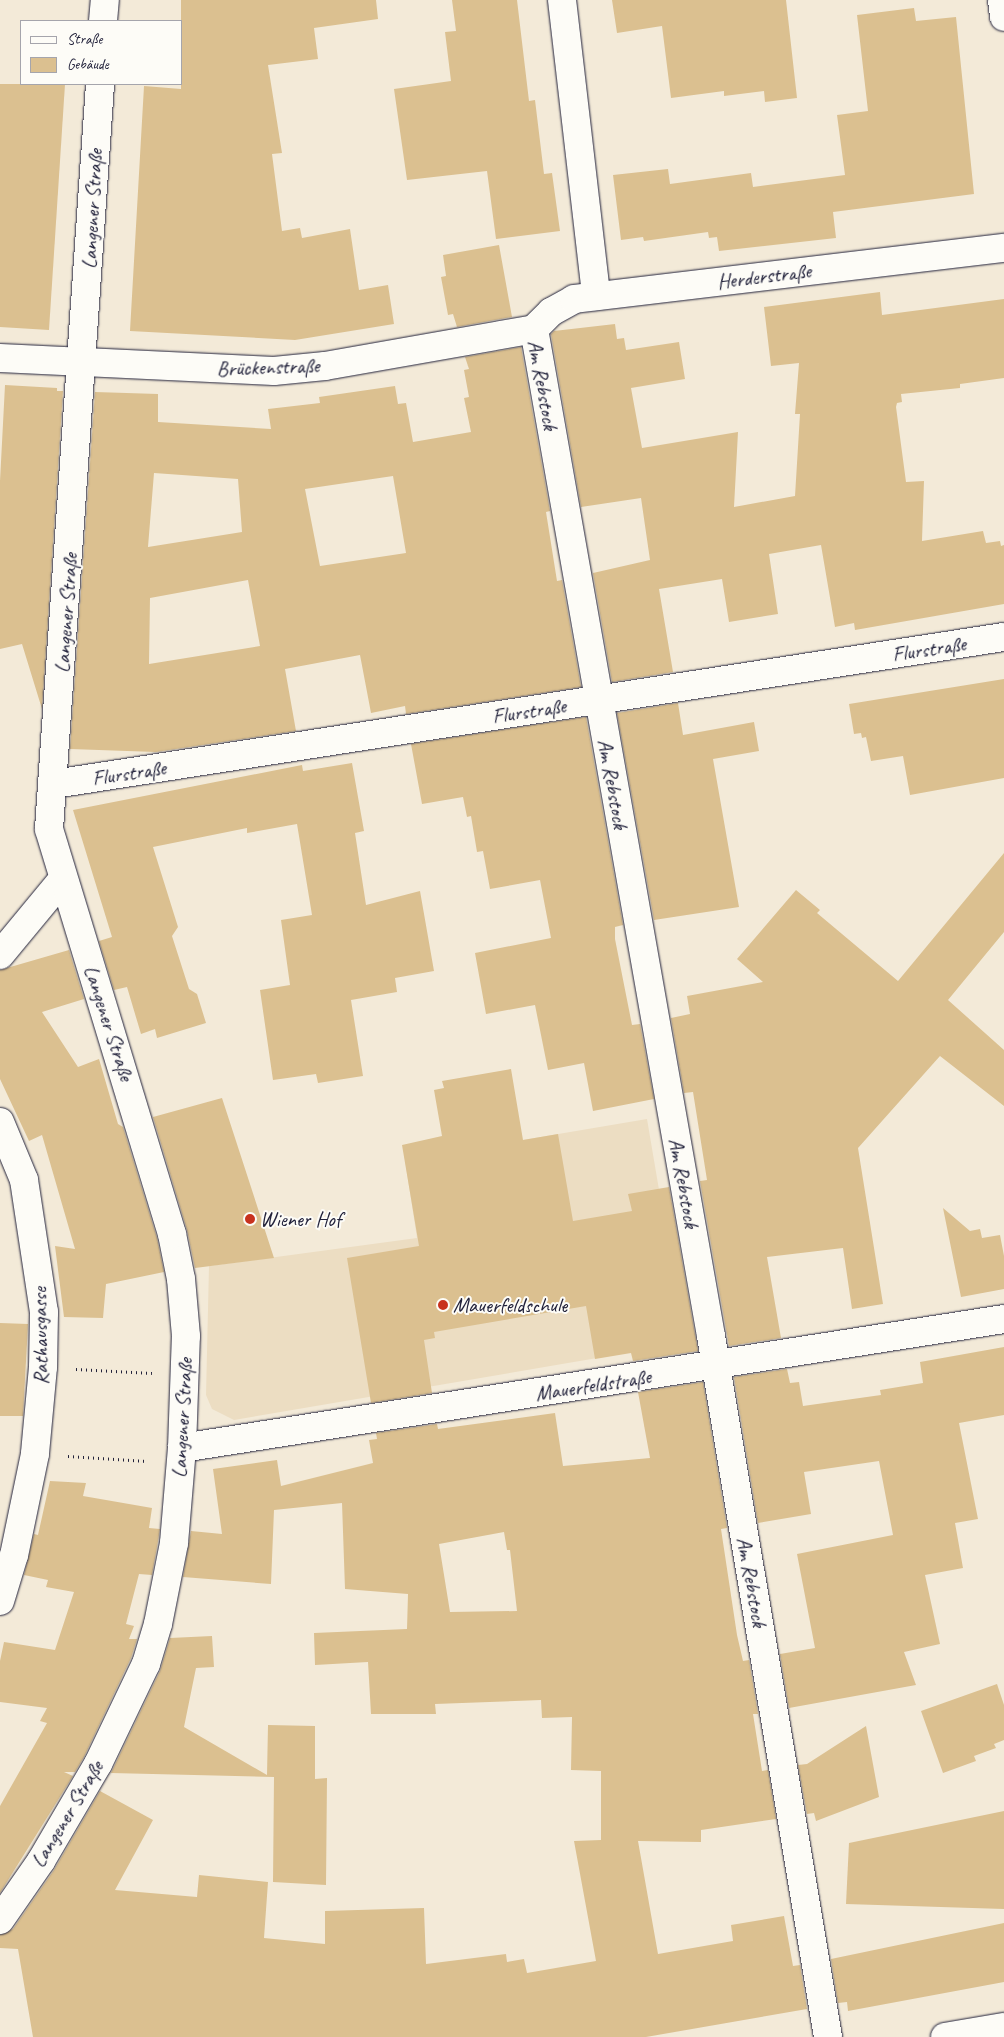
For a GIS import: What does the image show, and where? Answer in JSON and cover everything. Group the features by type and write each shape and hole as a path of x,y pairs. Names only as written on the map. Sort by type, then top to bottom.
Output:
{"street":[{"path":"103,20 105,0"},
{"path":"562,0 596,296"},
{"path":"1002,0 1004,17"},
{"name":"Langener Straße","path":"0,1920 40,1861 98,1764 146,1664 158,1624 174,1543 182,1448 186,1336 181,1278 172,1234 114,1032 62,880 49,829 54,784 83,362 100,85"},
{"name":"Herderstraße","path":"534,329 561,305 596,296 1004,248"},
{"name":"Brückenstraße","path":"0,358 229,371 283,370 325,366 534,329"},
{"name":"Am Rebstock","path":"534,329 716,1366 828,2037"},
{"name":"Flurstraße","path":"54,784 1004,637"},
{"path":"0,955 62,880"},
{"name":"Rathausgasse","path":"0,1122 24,1180 33,1225 44,1312 43,1367 35,1454 7,1554 0,1601"},
{"name":"Mauerfeldstraße","path":"182,1448 716,1366 1004,1319"},
{"path":"945,2037 1004,2027"}],"path":[{"path":"43,1367 154,1373"},
{"path":"71,1456 149,1461"}],"shaded area":[{"name":"Mauerfeldschule","path":"647,1119 685,1343 234,1420 212,1409 206,1395 209,1266 417,1238 405,1160"}],"building":[{"path":"181,0 376,0 378,19 314,28 318,59 268,65 282,153 272,154 282,231 300,228 302,238 350,229 359,290 388,285 394,324 295,340 130,331 144,86 181,89"},
{"path":"452,0 517,0 529,101 535,100 544,174 552,173 560,231 496,239 487,171 407,180 394,89 451,81 445,32 456,31"},
{"path":"612,0 786,0 797,98 765,102 764,91 724,96 724,91 671,98 662,26 617,33"},
{"path":"914,8 916,21 956,17 974,194 833,212 836,238 719,251 717,237 709,238 708,232 644,241 643,237 621,240 613,175 668,169 670,184 751,173 753,187 845,175 837,115 868,111 857,15"},
{"path":"0,84 65,85 49,330 0,327"},
{"path":"499,245 512,317 457,327 453,314 448,315 441,277 446,276 443,255"},
{"path":"880,292 882,315 1004,299 1004,378 960,384 960,388 901,394 902,402 897,403 896,407 906,482 924,481 922,541 983,531 986,543 1000,541 1001,546 1004,545 1004,604 855,630 854,623 835,627 821,545 769,554 778,614 729,622 722,579 659,589 673,672 612,682 593,573 650,560 641,498 581,507 551,334 554,331 615,324 617,339 624,338 626,350 679,342 685,379 631,388 642,448 738,432 734,507 795,496 800,414 795,414 799,363 771,366 764,307"},
{"path":"521,347 550,511 546,512 557,581 562,580 581,687 406,714 405,706 371,713 360,655 285,669 296,731 156,752 70,749 95,392 158,394 158,422 271,429 268,409 320,403 319,397 395,386 398,404 406,403 413,442 471,432 464,398 469,397 464,370 469,369 465,357","holes":["154,473 238,479 242,532 148,547","393,476 406,553 320,566 305,489","248,580 260,646 149,664 150,598"]},
{"path":"5,385 57,388 57,391 63,391 42,709 22,644 0,649 0,481"},
{"path":"1004,679 1004,778 910,795 903,756 871,761 866,737 862,738 861,733 854,734 849,704"},
{"path":"678,703 683,735 754,722 759,751 713,759 739,907 654,920 617,713"},
{"path":"586,717 623,925 615,927 615,939 632,1025 640,1024 654,1099 593,1111 584,1063 548,1070 535,1005 486,1014 475,953 551,938 540,880 490,889 483,851 477,852 471,816 467,817 463,797 422,804 411,744"},
{"path":"352,763 364,831 355,833 366,905 420,891 434,971 395,978 397,992 351,1000 363,1076 318,1083 316,1074 273,1080 260,990 290,985 281,920 312,915 297,824 247,833 247,828 153,847 178,927 172,936 189,989 197,994 206,1023 157,1038 155,1029 141,1034 127,987 114,990 99,941 112,937 73,810 302,765 303,771"},
{"path":"1004,853 1004,932 948,1000 1004,1050 1004,1106 940,1056 858,1148 883,1304 852,1309 843,1248 767,1257 781,1338 729,1346 700,1181 707,1180 693,1092 684,1093 671,1018 690,1014 687,996 763,982 737,959 796,890 820,910 817,913 898,981"},
{"path":"69,950 84,999 42,1012 78,1067 99,1059 118,1124 123,1127 157,1238 164,1272 106,1284 103,1318 64,1317 55,1246 75,1249 42,1135 29,1141 0,1079 0,970"},
{"path":"511,1069 523,1140 558,1134 573,1221 632,1211 628,1194 669,1187 698,1351 633,1361 631,1353 595,1359 586,1306 434,1332 435,1338 424,1340 432,1393 371,1403 347,1258 419,1246 402,1145 442,1136 434,1090 444,1088 442,1081"},
{"path":"222,1098 274,1258 195,1268 187,1230 153,1117"},
{"path":"943,1208 970,1231 980,1229 982,1238 1000,1235 1004,1256 1004,1289 961,1297"},
{"path":"0,1323 28,1324 23,1416 0,1416"},
{"path":"1004,1347 1004,1415 959,1423 978,1519 955,1523 963,1568 925,1575 940,1644 904,1652 916,1685 789,1708 780,1654 815,1648 797,1554 893,1535 879,1461 804,1472 811,1514 758,1523 734,1377 787,1369 790,1383 799,1382 803,1406 881,1395 880,1390 923,1383 920,1362"},
{"path":"703,1382 727,1528 721,1529 737,1635 743,1661 749,1660 758,1714 753,1714 762,1771 768,1770 776,1819 701,1830 701,1842 638,1841 658,1954 733,1941 731,1925 784,1916 793,1966 800,1965 807,2009 646,2037 33,2037 18,1949 0,1948 0,1935 13,1929 54,1870 100,1791 153,1820 115,1890 197,1897 199,1875 268,1882 264,1938 325,1944 325,1911 424,1908 426,1964 506,1954 507,1962 524,1959 527,1973 596,1961 574,1841 601,1840 601,1771 571,1770 572,1717 542,1718 541,1700 435,1704 436,1714 371,1714 368,1662 315,1665 314,1633 407,1629 408,1594 345,1589 342,1503 274,1510 271,1584 183,1577 191,1531 222,1534 213,1469 277,1460 281,1486 373,1463 369,1440 377,1439 376,1433 437,1424 438,1429 555,1413 563,1466 650,1458 638,1392","holes":["504,1532 507,1550 510,1550 517,1611 450,1612 439,1544"]},
{"path":"50,1481 86,1483 83,1496 152,1508 149,1528 160,1529 152,1575 139,1574 126,1624 134,1626 129,1639 137,1639 131,1658 84,1757 75,1772 64,1772 73,1776 0,1893 0,1806 47,1723 40,1721 47,1708 0,1702 0,1661 4,1642 55,1650 74,1592 46,1587 48,1580 24,1575 34,1534 38,1535"},
{"path":"212,1636 214,1667 196,1668 184,1727 267,1775 268,1725 315,1726 315,1779 327,1778 326,1885 273,1882 274,1777 111,1773 160,1671 170,1638"},
{"path":"997,1684 1004,1705 1004,1740 994,1744 996,1748 974,1756 976,1761 943,1773 921,1711"},
{"path":"866,1726 879,1797 816,1821 814,1813 807,1814 798,1765 807,1764"},
{"path":"1004,1811 1004,1909 846,1904 849,1843"},
{"path":"1004,1923 1004,1982 848,2011 847,2002 838,2003 831,1959"}],"place":[{"name":"Wiener Hof","path":"250,1219"},
{"name":"Mauerfeldschule","path":"443,1305"}]}
